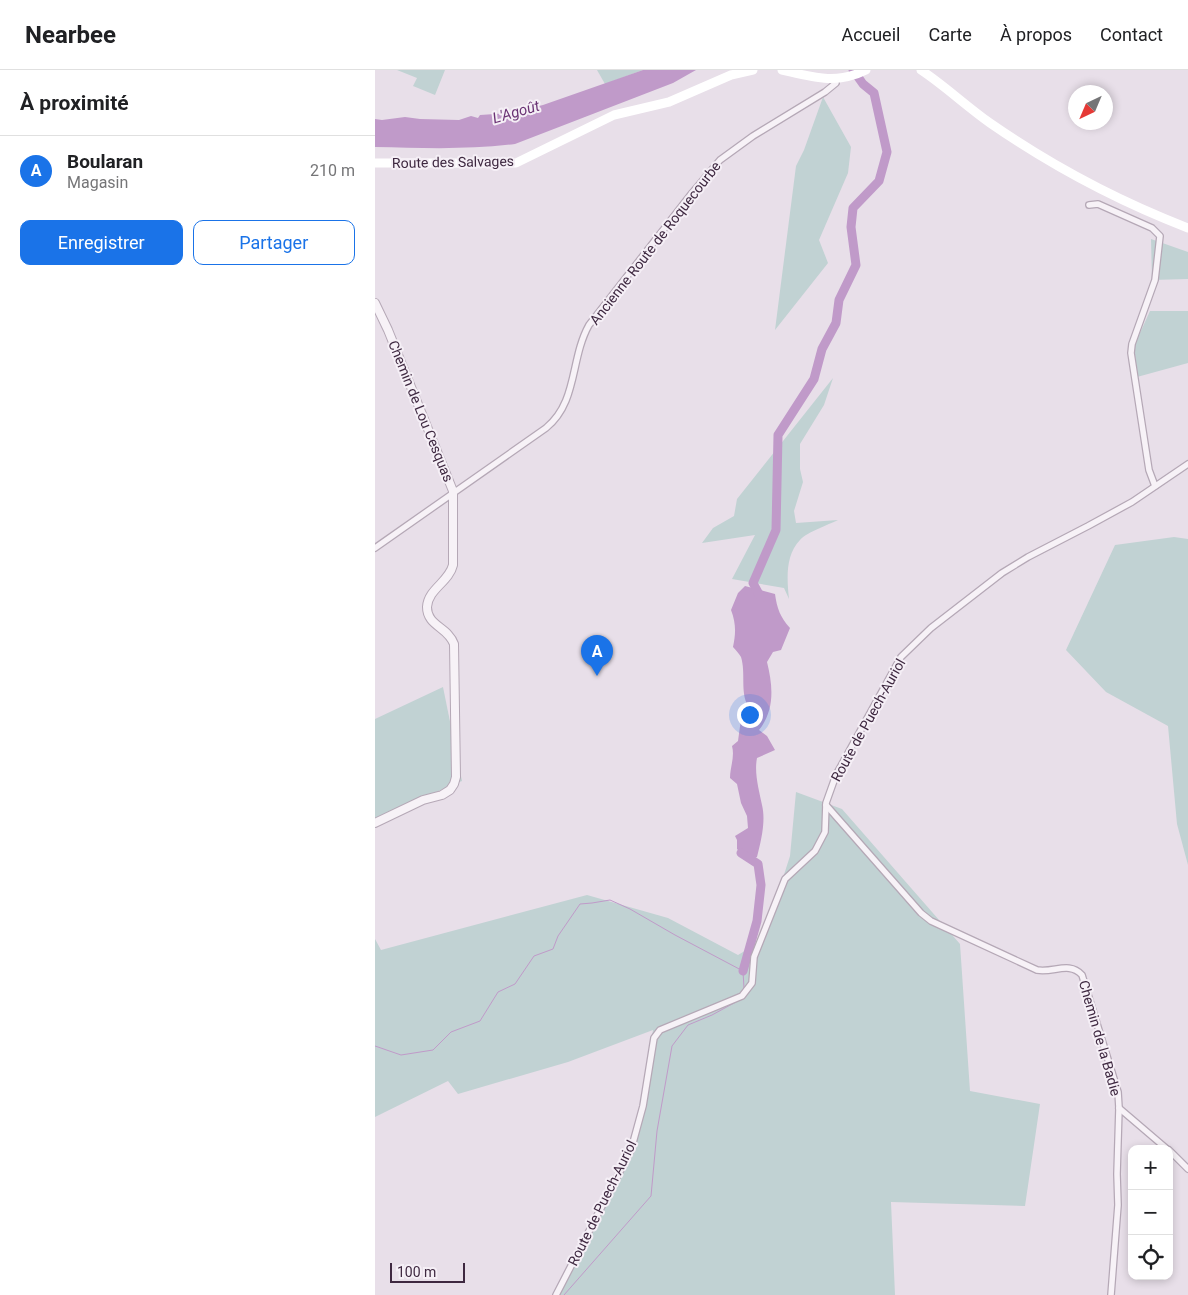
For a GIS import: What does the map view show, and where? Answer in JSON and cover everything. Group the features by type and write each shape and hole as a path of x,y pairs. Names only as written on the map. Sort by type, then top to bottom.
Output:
{"main road":[{"name":"Route des Salvages","path":"375,163 516,163 614,115 669,102 731,75 753,70"},
{"path":"782,70 815,78 835,79 856,75 866,70"},
{"path":"921,70 989,122 1034,152 1090,185 1142,210 1188,228"},
{"path":"925,70 934,79"}],"street":[{"name":"Ancienne Route de Roquecourbe","path":"375,548 546,428 557,418 567,400 578,351 589,325 715,166 745,141 825,92 836,83 835,79"},
{"path":"1089,204 1098,204 1152,228 1160,236 1155,280 1132,344 1131,352 1149,470 1155,486"},
{"name":"Chemin de Lou Cesquas","path":"375,303 388,330 453,493 453,565 449,576 430,597 427,607 430,619 448,633 454,644 456,777 450,790 442,795 423,800 375,823"},
{"name":"Route de Puech-Auriol","path":"556,1295 631,1150 643,1106 655,1038 660,1030 744,995 752,984 754,957 785,879 815,851 825,832 826,805 836,775 901,657 931,628 1002,573 1028,557 1103,519 1188,464"},
{"name":"Chemin de la Badie","path":"826,805 921,913 931,921 1037,970 1050,971 1066,966 1075,969 1082,975 1118,1092 1118,1205 1111,1295"},
{"path":"1119,1108 1162,1145"},
{"path":"1173,1155 1188,1169"}],"shaded area":[{"path":"397,70 445,70 435,95 413,86 417,78"},
{"path":"597,70 643,70 605,84"},
{"path":"823,97 851,147 848,173 819,240 828,263 775,330 796,166 804,150"},
{"path":"1151,239 1188,252 1188,279 1152,280"},
{"path":"1150,311 1188,311 1188,363 1137,377 1134,346"},
{"path":"833,378 824,405 800,444 800,469 803,482 794,511 796,523 838,520 807,534 795,546 788,568 789,599 784,588 732,579 755,535 702,543 713,528 734,516 737,499"},
{"path":"1174,537 1188,539 1188,865 1177,824 1168,726 1106,692 1066,650 1115,545"},
{"path":"443,687 462,781 375,818 375,719"},
{"path":"796,792 842,809 960,944 970,1091 1040,1104 1025,1206 891,1202 895,1295 553,1295 630,1149 641,1106 653,1030 568,1062 458,1094 448,1081 375,1117 375,939 381,950 587,895 668,918 738,955 763,940 790,856"}],"water":[{"name":"L'Agoût","path":"643,70 696,70 673,83 515,144 462,148 375,147 375,119 405,117 459,120 471,116 478,118 480,115 511,113 543,105"},
{"path":"745,586 775,594 779,612 790,628 781,650 773,652 767,662 771,680 771,698 768,714 759,730 767,736 775,750 757,758 756,776 763,811 763,824 757,857 748,860 737,849 735,836 748,828 747,816 741,803 737,784 730,778 732,746 738,741 741,719 748,706 744,695 741,657 733,647 735,628 731,610 738,593"}],"waterway":[{"path":"761,598 753,583 776,530 778,435 814,379 822,349 836,323 839,300 856,265 851,227 853,208 879,181 887,152 874,93 863,84 853,70"},
{"path":"741,853 758,864 761,885 757,921 743,971"},
{"path":"375,1046 401,1055 433,1050 451,1032 480,1021 498,992 515,984 534,956 553,949 558,936 580,904 610,900 630,909 743,971 744,988"},
{"path":"564,1295 651,1196 657,1131 672,1046 688,1025 712,1015 745,997"}],"place":[{"name":"Boularan","path":"597,676"}]}
